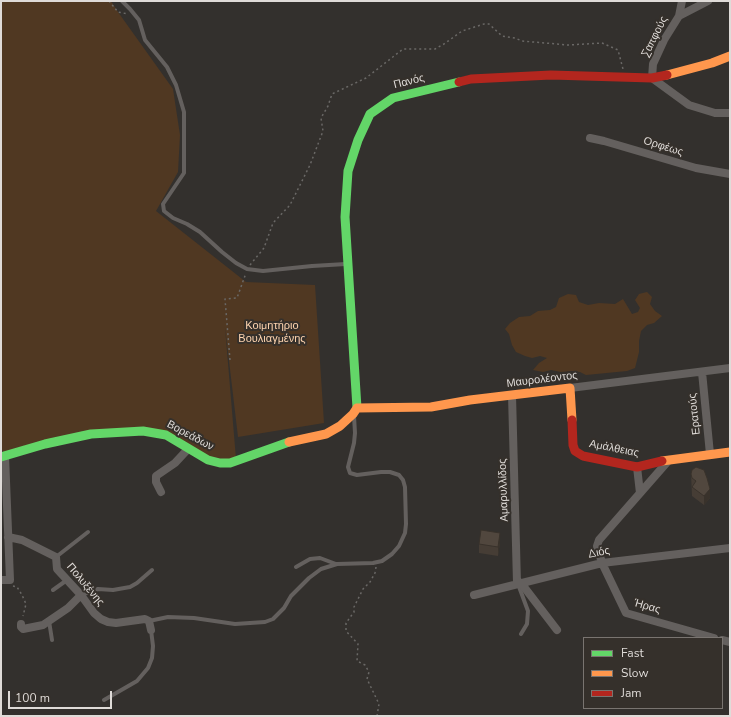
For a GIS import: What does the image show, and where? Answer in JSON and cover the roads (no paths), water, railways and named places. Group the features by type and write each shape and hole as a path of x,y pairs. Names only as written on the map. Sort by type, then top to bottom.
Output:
{"street":[{"path":"679,16 682,1"},
{"name":"Σαπφούς","path":"652,78 653,64 664,40 679,16 708,1"},
{"name":"Πανός","path":"355,411 345,217 348,171 358,140 370,114 393,98 471,79 552,75 652,78 674,74 730,56"},
{"path":"652,78 689,105 715,113 730,113"},
{"name":"Ορφέως","path":"590,138 696,168 730,174"},
{"name":"Μαυρολέοντος","path":"355,411 431,407 512,395 730,368"},
{"name":"Ερατούς","path":"702,372 710,454"},
{"name":"Αμάλθειας","path":"570,388 573,445 575,451 583,456 637,467 669,460 730,452"},
{"name":"Αμαρυλλίδος","path":"512,395 519,583"},
{"name":"Βορεάδων","path":"3,456 45,444 91,434 148,431 166,435 211,461 225,463 235,462 296,440 326,434 340,426 355,411"},
{"path":"161,492 156,482 156,476 175,463 188,449"},
{"path":"1,580 10,580 3,456"},
{"name":"Ήρας","path":"669,460 599,540 597,546 602,563 626,612 711,637"},
{"path":"637,467 640,492"},
{"name":"Πολυξένης","path":"8,537 22,540 56,557 56,568 82,595 94,613 104,621 116,622 143,619 149,621"},
{"name":"Διός","path":"474,595 602,563 730,548"},
{"path":"519,583 557,630"},
{"path":"21,624 21,627 27,630 43,625 68,608 82,595"},
{"path":"149,621 151,630"}],"lane":[{"path":"122,1 139,20 145,40 167,67 176,85 184,112 184,173 163,204 164,211 173,218 200,232 226,256 247,269 263,271 348,264"},
{"path":"149,621 168,617 194,618 235,624 252,624 273,619 284,608 291,596 309,578 321,569 337,564 382,561 392,554 399,546 405,533 405,487 403,480 399,476 390,472 358,475 350,473 348,467 354,443 355,411"},
{"path":"56,557 88,532"},
{"path":"296,567 310,560 320,558 337,564"},
{"path":"82,595 100,589 113,590 132,586 139,582 152,570"},
{"path":"53,590 67,580"},
{"path":"519,583 528,611 527,624 521,634"},
{"path":"49,621 52,640"},
{"path":"104,700 137,681 148,668 152,658 153,646 151,630"}],"park label":[{"name":"Κοιμητήριο Βουλιαγμένης","path":"272,332"}]}
